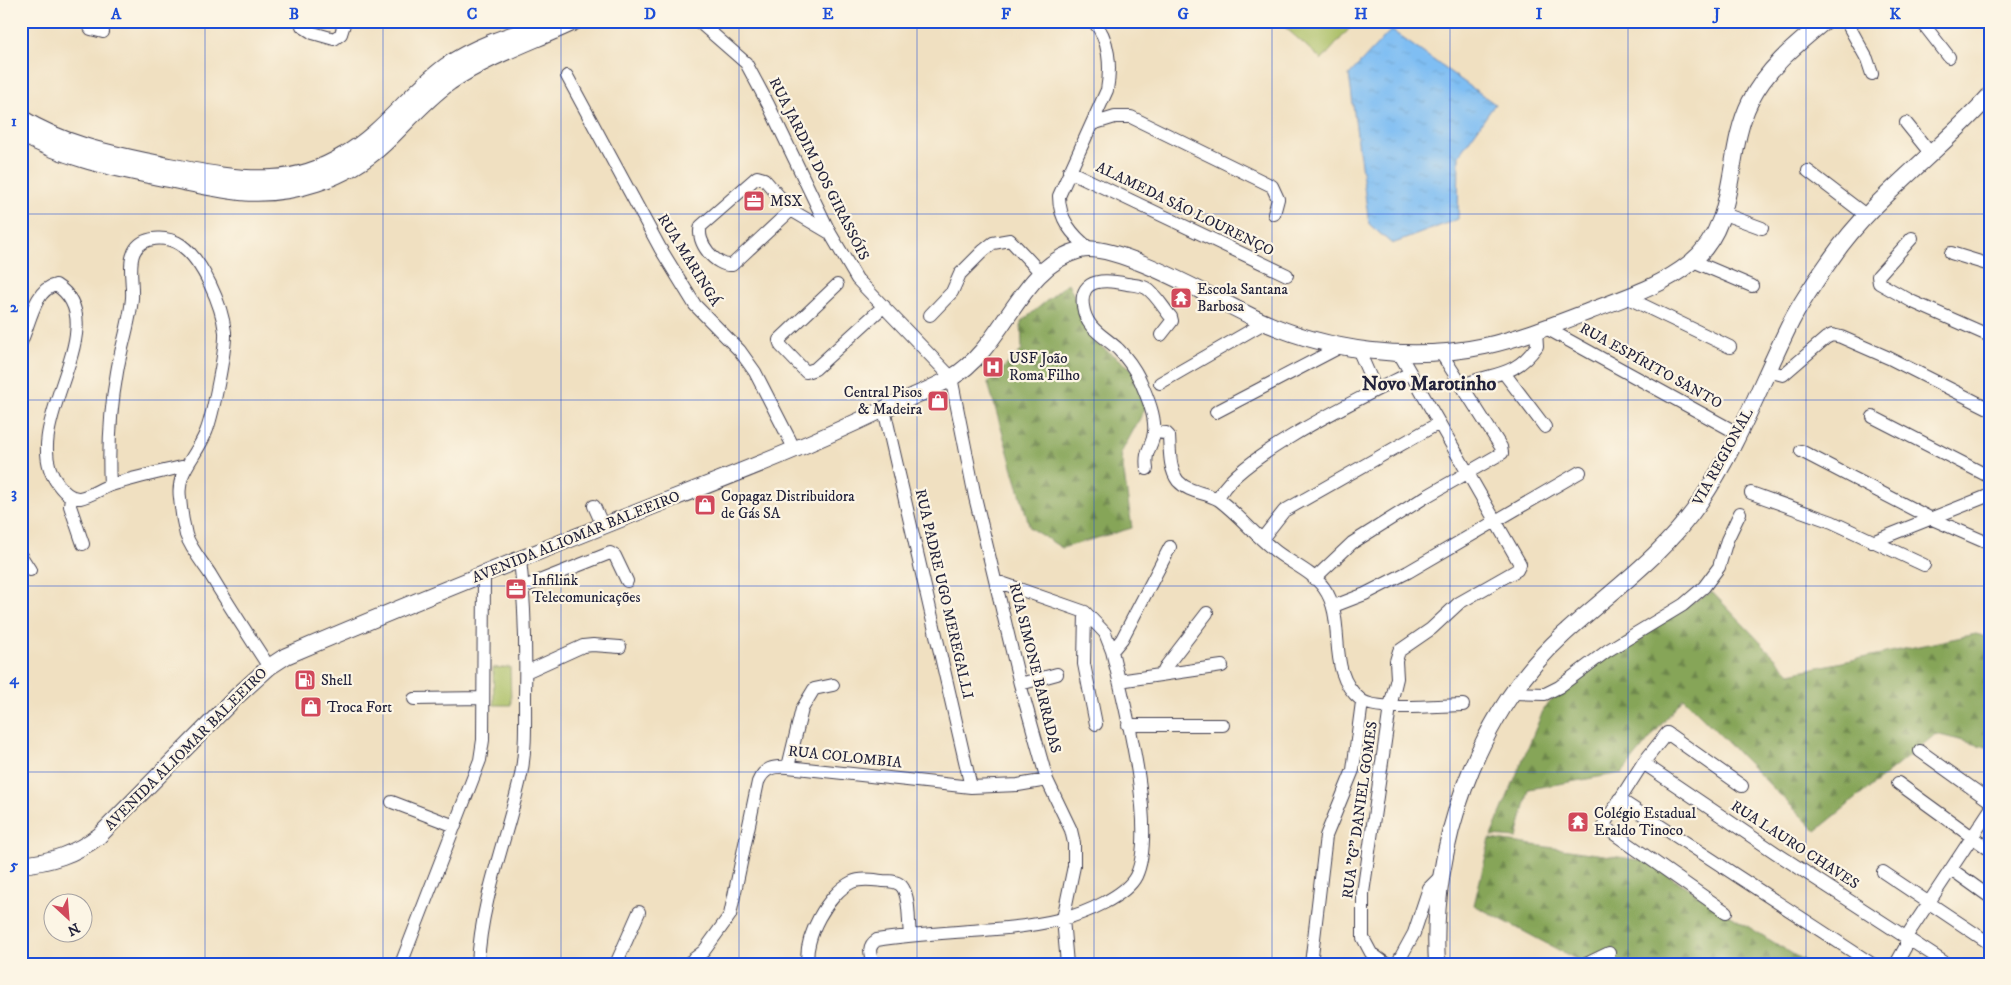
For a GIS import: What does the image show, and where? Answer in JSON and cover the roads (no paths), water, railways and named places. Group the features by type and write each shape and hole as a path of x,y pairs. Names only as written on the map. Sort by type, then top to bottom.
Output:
{"main road":[{"path":"21,118 71,143 113,154 210,174 254,178 297,175 342,156 360,145 447,66 496,41 554,21"},
{"path":"21,134 66,155 208,187 263,193 300,187 328,179 349,169 368,156 383,145 427,100 451,82 496,56 576,21"},
{"path":"1090,249 1133,259 1264,323 1299,336 1340,346 1398,353 1441,353 1486,346 1541,329 1626,297 1673,276 1693,261 1715,234 1724,214 1738,136 1750,101 1773,67 1824,21"},
{"name":"VIA REGIONAL","path":"1437,964 1442,875 1451,828 1470,771 1483,744 1514,693 1527,674 1561,636 1643,568 1676,533 1699,503 1739,434 1792,320 1815,282 1850,232 1990,95"},
{"name":"AVENIDA ALIOMAR BALEEIRO","path":"21,865 48,862 83,848 99,836 269,667 286,656 520,559 795,450 951,378 975,360 989,345 1029,286 1041,273 1062,258 1090,249"}],"street":[{"path":"86,21 91,28 103,32"},
{"path":"301,23 313,33 334,39 340,34 345,21"},
{"name":"RUA JARDIM DOS GIRASSÓIS","path":"698,21 746,63 768,104 830,233 858,279 908,330 951,378"},
{"path":"1090,249 1069,228 1059,208 1059,196 1107,90 1109,72 1104,39 1093,21"},
{"path":"1846,21 1867,59 1872,74"},
{"path":"1921,21 1949,57"},
{"name":"RUA MARINGÁ","path":"568,76 660,248 695,305 740,351 755,372 795,450"},
{"path":"1092,124 1115,117 1131,117 1272,186 1278,194 1274,214"},
{"path":"1906,123 1931,154"},
{"name":"ALAMEDA SÃO LOURENÇO","path":"1069,171 1287,275"},
{"path":"1808,172 1867,216"},
{"path":"791,210 732,265 723,264 707,250 699,232 701,226 757,177 764,179 791,210 830,233"},
{"path":"1724,214 1762,228"},
{"path":"1912,238 1878,276 1879,283 1990,336"},
{"path":"110,485 109,426 132,297 131,261 134,251 140,244 152,239 172,241 194,258 214,295 225,332 217,386 206,432 181,476 179,496 187,537 219,591 269,667"},
{"path":"930,315 952,292 960,274 993,243 1010,240 1041,273"},
{"path":"1951,252 1990,265"},
{"path":"1693,261 1752,286"},
{"path":"1147,468 1147,450 1154,432 1147,398 1130,362 1116,347 1093,330 1088,322 1083,305 1083,297 1094,282 1109,281 1146,288 1171,317 1172,322 1161,335"},
{"path":"837,285 779,340 781,346 806,372 816,369 884,306"},
{"path":"21,342 40,294 48,287 56,286 66,292 75,308 76,334 53,410 45,452 53,479 71,496 78,498 110,485 186,466"},
{"path":"1626,297 1730,347"},
{"path":"1160,383 1264,323"},
{"path":"1464,385 1504,374 1523,362 1537,346 1541,329"},
{"name":"RUA ESPÍRITO SANTO","path":"1541,329 1739,434"},
{"path":"1768,371 1783,375 1832,335 1841,337 1889,358 1990,409"},
{"path":"1216,412 1340,346"},
{"path":"1358,349 1376,390"},
{"path":"1398,353 1496,520"},
{"path":"1314,578 1352,542 1427,496 1500,455 1501,447 1464,385 1441,353"},
{"path":"1218,500 1221,491 1264,453 1410,373"},
{"path":"1504,374 1545,427"},
{"name":"RUA SIMONE BARRADAS","path":"951,378 975,497 1020,684 1047,780 1074,843 1074,866 1063,919 1068,964"},
{"name":"RUA PADRE UGO MEREGALLI","path":"884,409 971,787"},
{"path":"1873,417 1990,476"},
{"path":"1262,539 1284,511 1439,423"},
{"path":"1154,432 1168,434 1173,469 1179,481 1188,489 1218,500 1262,539 1314,578 1323,587 1334,606 1336,652 1345,678 1353,692 1362,702 1390,707 1463,705"},
{"path":"1801,451 1930,518 1990,544"},
{"path":"1334,606 1365,594 1408,572 1580,472"},
{"path":"1752,493 1832,522 1924,565"},
{"path":"1872,542 1990,495"},
{"path":"71,496 70,506 83,544"},
{"path":"594,506 603,526"},
{"path":"1514,693 1545,694 1559,687 1607,651 1683,605 1704,587 1719,567 1727,540 1740,513"},
{"name":"RUA \"G\" DANIEL GOMES","path":"1386,964 1376,958 1366,947 1362,929 1363,893 1390,707 1397,678 1396,661 1400,651 1431,629 1459,603 1517,570 1520,564 1496,520"},
{"path":"1112,651 1122,639 1170,548"},
{"path":"524,587 610,553 615,556 627,581"},
{"path":"21,556 30,570"},
{"path":"478,964 479,942 498,856 521,774 525,741 524,587 520,559"},
{"path":"401,964 480,760 483,740 484,574"},
{"path":"874,964 869,951 874,942 910,934 1012,926 1063,919 1120,894 1135,878 1140,867 1143,828 1142,803 1119,681 1112,651 1105,633 1085,612 996,581"},
{"path":"1085,612 1084,664 1096,724"},
{"path":"1163,673 1167,665 1207,613"},
{"path":"526,672 588,645 620,647"},
{"path":"1119,681 1163,673 1222,666"},
{"path":"1020,684 1057,674"},
{"path":"788,767 805,702 814,689 834,685"},
{"path":"414,699 483,698"},
{"path":"1311,964 1326,836 1353,770 1362,702"},
{"path":"1128,725 1223,725"},
{"path":"1726,912 1604,829 1603,825 1642,763 1664,735 1671,734 1742,786"},
{"path":"1920,751 1990,801"},
{"name":"RUA LAURO CHAVES","path":"1642,763 1947,964"},
{"name":"RUA COLOMBIA","path":"687,964 704,951 724,926 730,915 760,776 770,768 788,767 971,787 1018,785 1047,780"},
{"path":"1898,783 1990,850"},
{"path":"1619,799 1872,964"},
{"path":"392,802 455,826"},
{"path":"1896,964 1906,946 1906,937 1990,810"},
{"path":"1951,869 1990,897"},
{"path":"1883,872 1929,901 1986,941"},
{"path":"1397,964 1414,933 1429,888 1442,875"},
{"path":"808,964 806,953 815,925 838,893 852,882 892,881 899,884 906,895 910,934"},
{"path":"616,964 638,912"},
{"path":"1586,964 1609,953"}],"water":[{"path":"1391,30 1495,104 1459,155 1458,219 1392,244 1369,224 1349,75"}],"waterway":[{"path":"1363,964 1365,952"}],"place":[{"name":"MSX","path":"754,201"},
{"name":"Escola Santana Barbosa","path":"1181,298"},
{"name":"USF João Roma Filho","path":"993,367"},
{"name":"Central Pisos & Madeira","path":"938,401"},
{"name":"Copagaz Distribuidora de Gás SA","path":"705,505"},
{"name":"Infilink Telecomunicações","path":"516,589"},
{"name":"Shell","path":"305,680"},
{"name":"Troca Fort","path":"311,707"},
{"name":"Colégio Estadual Eraldo Tinoco","path":"1578,822"}],"district":[{"name":"Novo Marotinho","path":"1429,384"}]}
